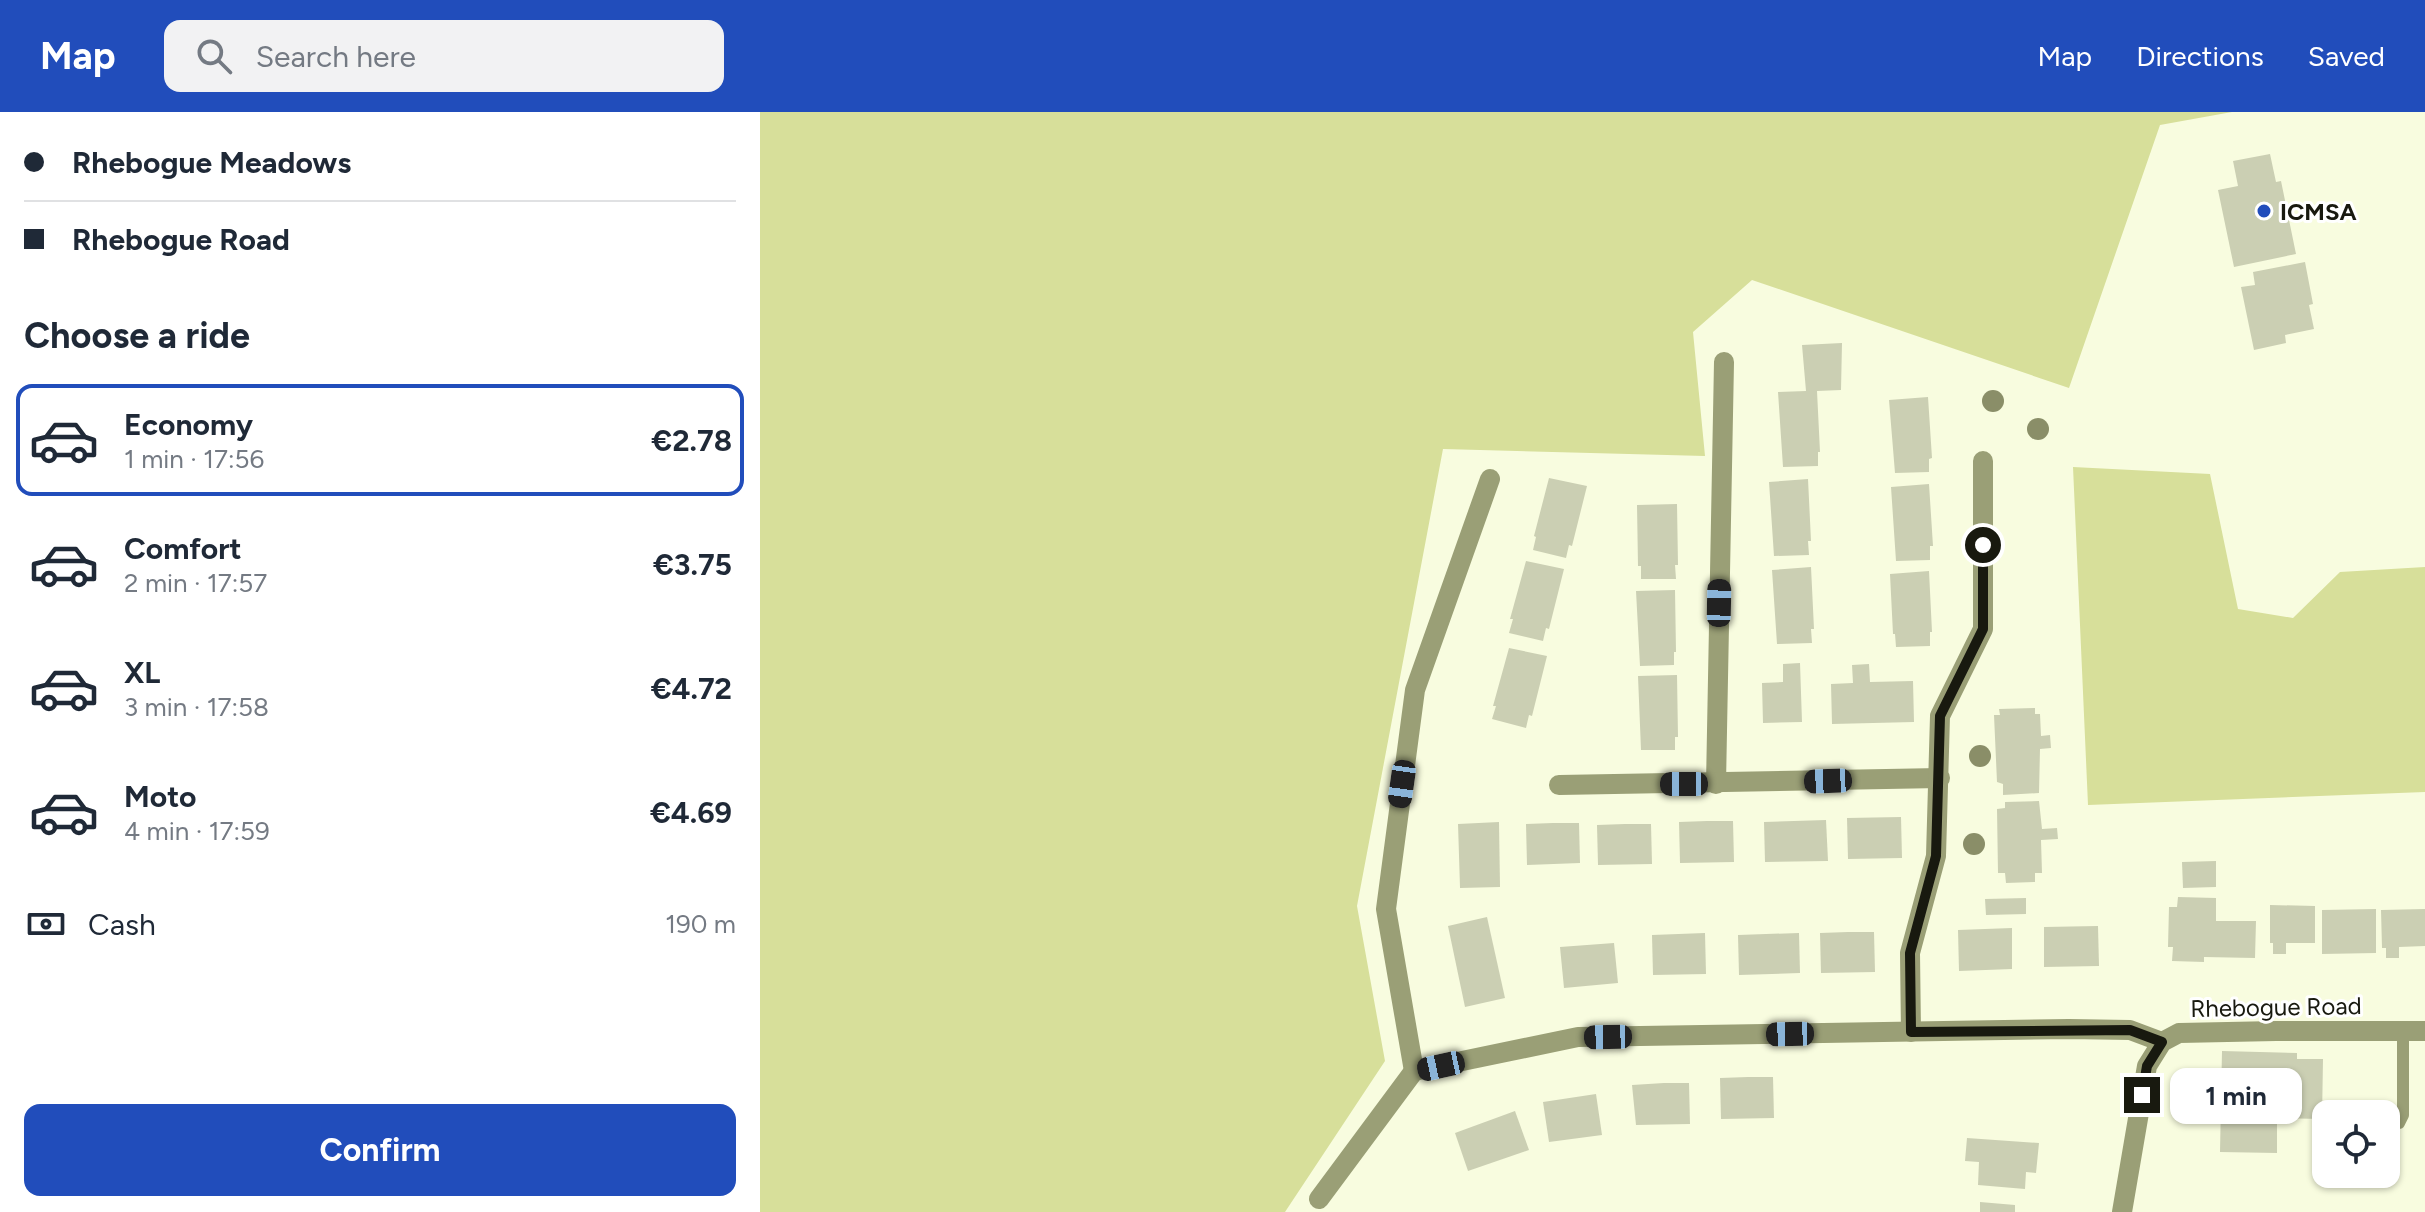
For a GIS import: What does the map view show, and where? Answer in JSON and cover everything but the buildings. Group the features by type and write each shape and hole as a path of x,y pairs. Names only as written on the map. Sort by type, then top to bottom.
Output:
{"street":[{"path":"1716,784 1724,362"},
{"path":"1911,1032 1910,953 1936,856 1940,716 1983,629 1983,461"},
{"path":"1414,1071 1386,909 1415,690 1490,479"},
{"path":"1559,785 1940,778"},
{"path":"1319,1199 1414,1071 1578,1037 2130,1030 2162,1042"},
{"name":"Rhebogue Road","path":"2122,1212 2147,1066 2162,1042 2179,1033 2425,1031"}],"lane":[{"path":"2400,1121 2403,1115 2403,1032"}],"green space":[{"path":"760,112 2232,112 2160,125 2069,388 1752,280 1693,332 1705,456 1443,449 1357,906 1385,1061 1285,1212 760,1212"},
{"path":"2073,467 2210,474 2238,609 2293,618 2340,572 2425,567 2425,792 2088,805"}],"place":[{"name":"ICMSA","path":"2264,211"}],"route":[{"path":"1983,545 1983,629 1940,716 1936,856 1910,953 1911,1032 2130,1030 2162,1042 2147,1066 2142,1095"}]}
